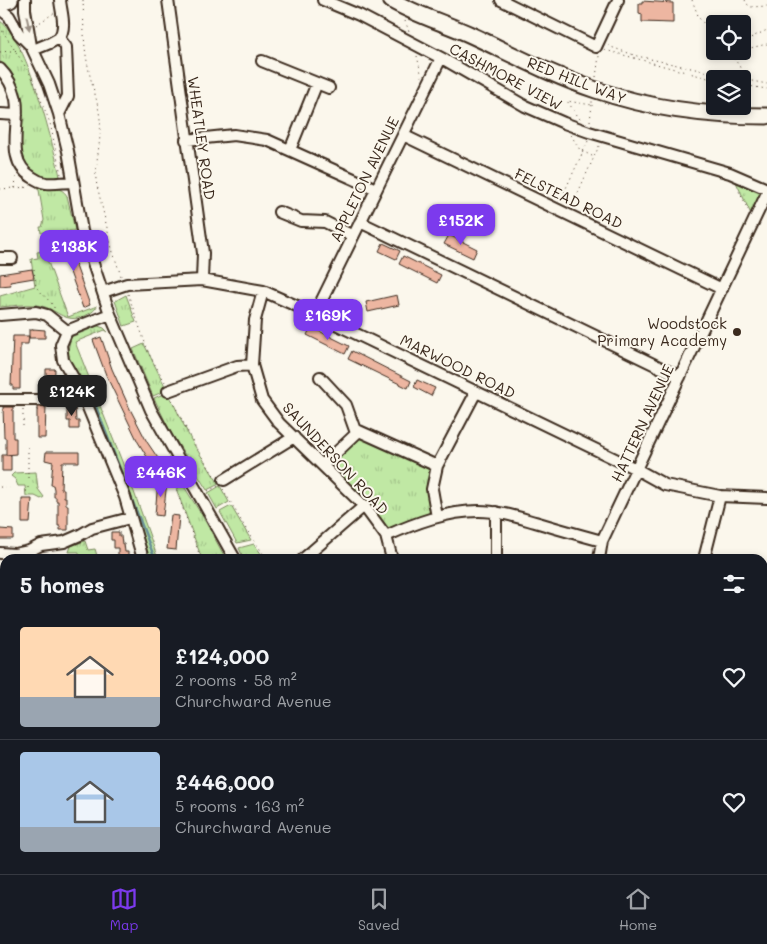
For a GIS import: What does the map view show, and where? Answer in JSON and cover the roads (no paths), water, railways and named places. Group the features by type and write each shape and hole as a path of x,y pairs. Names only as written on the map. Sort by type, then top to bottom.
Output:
{"highway":[{"path":"0,3 10,0"},
{"name":"RED HILL WAY","path":"391,0 452,26 544,70 594,90 629,100 680,110 710,114 767,116"},
{"name":"RED HILL WAY","path":"409,0 452,26"}],"street":[{"path":"26,0 25,10 32,48 49,84 59,114 68,151 68,182 82,231 110,314 151,410 232,554"},
{"path":"32,48 50,43 59,38 63,30 60,0"},
{"name":"WHEATLEY ROAD","path":"168,0 203,253 202,280"},
{"name":"CASHMORE VIEW","path":"323,0 359,15 441,58 525,106 564,124 730,173 767,189"},
{"path":"500,0 597,44 618,0"},
{"path":"0,9 8,16 19,34 32,48"},
{"path":"59,38 66,47 68,96 59,114"},
{"name":"APPLETON AVENUE","path":"315,314 441,58"},
{"path":"262,61 329,88"},
{"path":"0,69 14,91 17,115 15,148 17,162 28,175 37,181 45,183 68,182"},
{"path":"290,150 317,83"},
{"path":"0,114 17,115"},
{"path":"186,140 234,135 267,140 376,189"},
{"name":"FELSTEAD ROAD","path":"403,135 722,289"},
{"name":"HATTERN AVENUE","path":"599,554 602,541 767,193"},
{"path":"279,212 301,221 326,222 354,236"},
{"path":"360,222 680,377"},
{"path":"0,258 12,258"},
{"name":"MARWOOD ROAD","path":"103,292 127,284 202,280 263,291 315,314 666,485 720,496 767,498"},
{"name":"SAUNDERSON ROAD","path":"263,291 255,320 252,365 262,400 279,423 364,506 386,536 391,554"},
{"path":"0,315 36,312 47,315 67,331"},
{"path":"110,314 67,331 62,345 63,360 82,392 125,497 141,554"},
{"path":"168,391 237,366 252,365"},
{"path":"320,377 346,406 356,433"},
{"path":"0,400 60,400 82,392"},
{"path":"437,517 432,489 437,466 476,392"},
{"path":"324,465 356,433 363,432 437,466"},
{"path":"224,480 294,437"},
{"path":"705,554 720,496"},
{"path":"309,554 364,506"},
{"path":"386,536 437,517 478,511 496,512 602,541"},
{"path":"496,512 496,554"},
{"path":"0,553 29,551 41,545 64,542 92,528 130,518"}],"waterway":[{"path":"91,394 153,554"}],"place":[{"name":"Woodstock Primary Academy","path":"737,332"}]}
